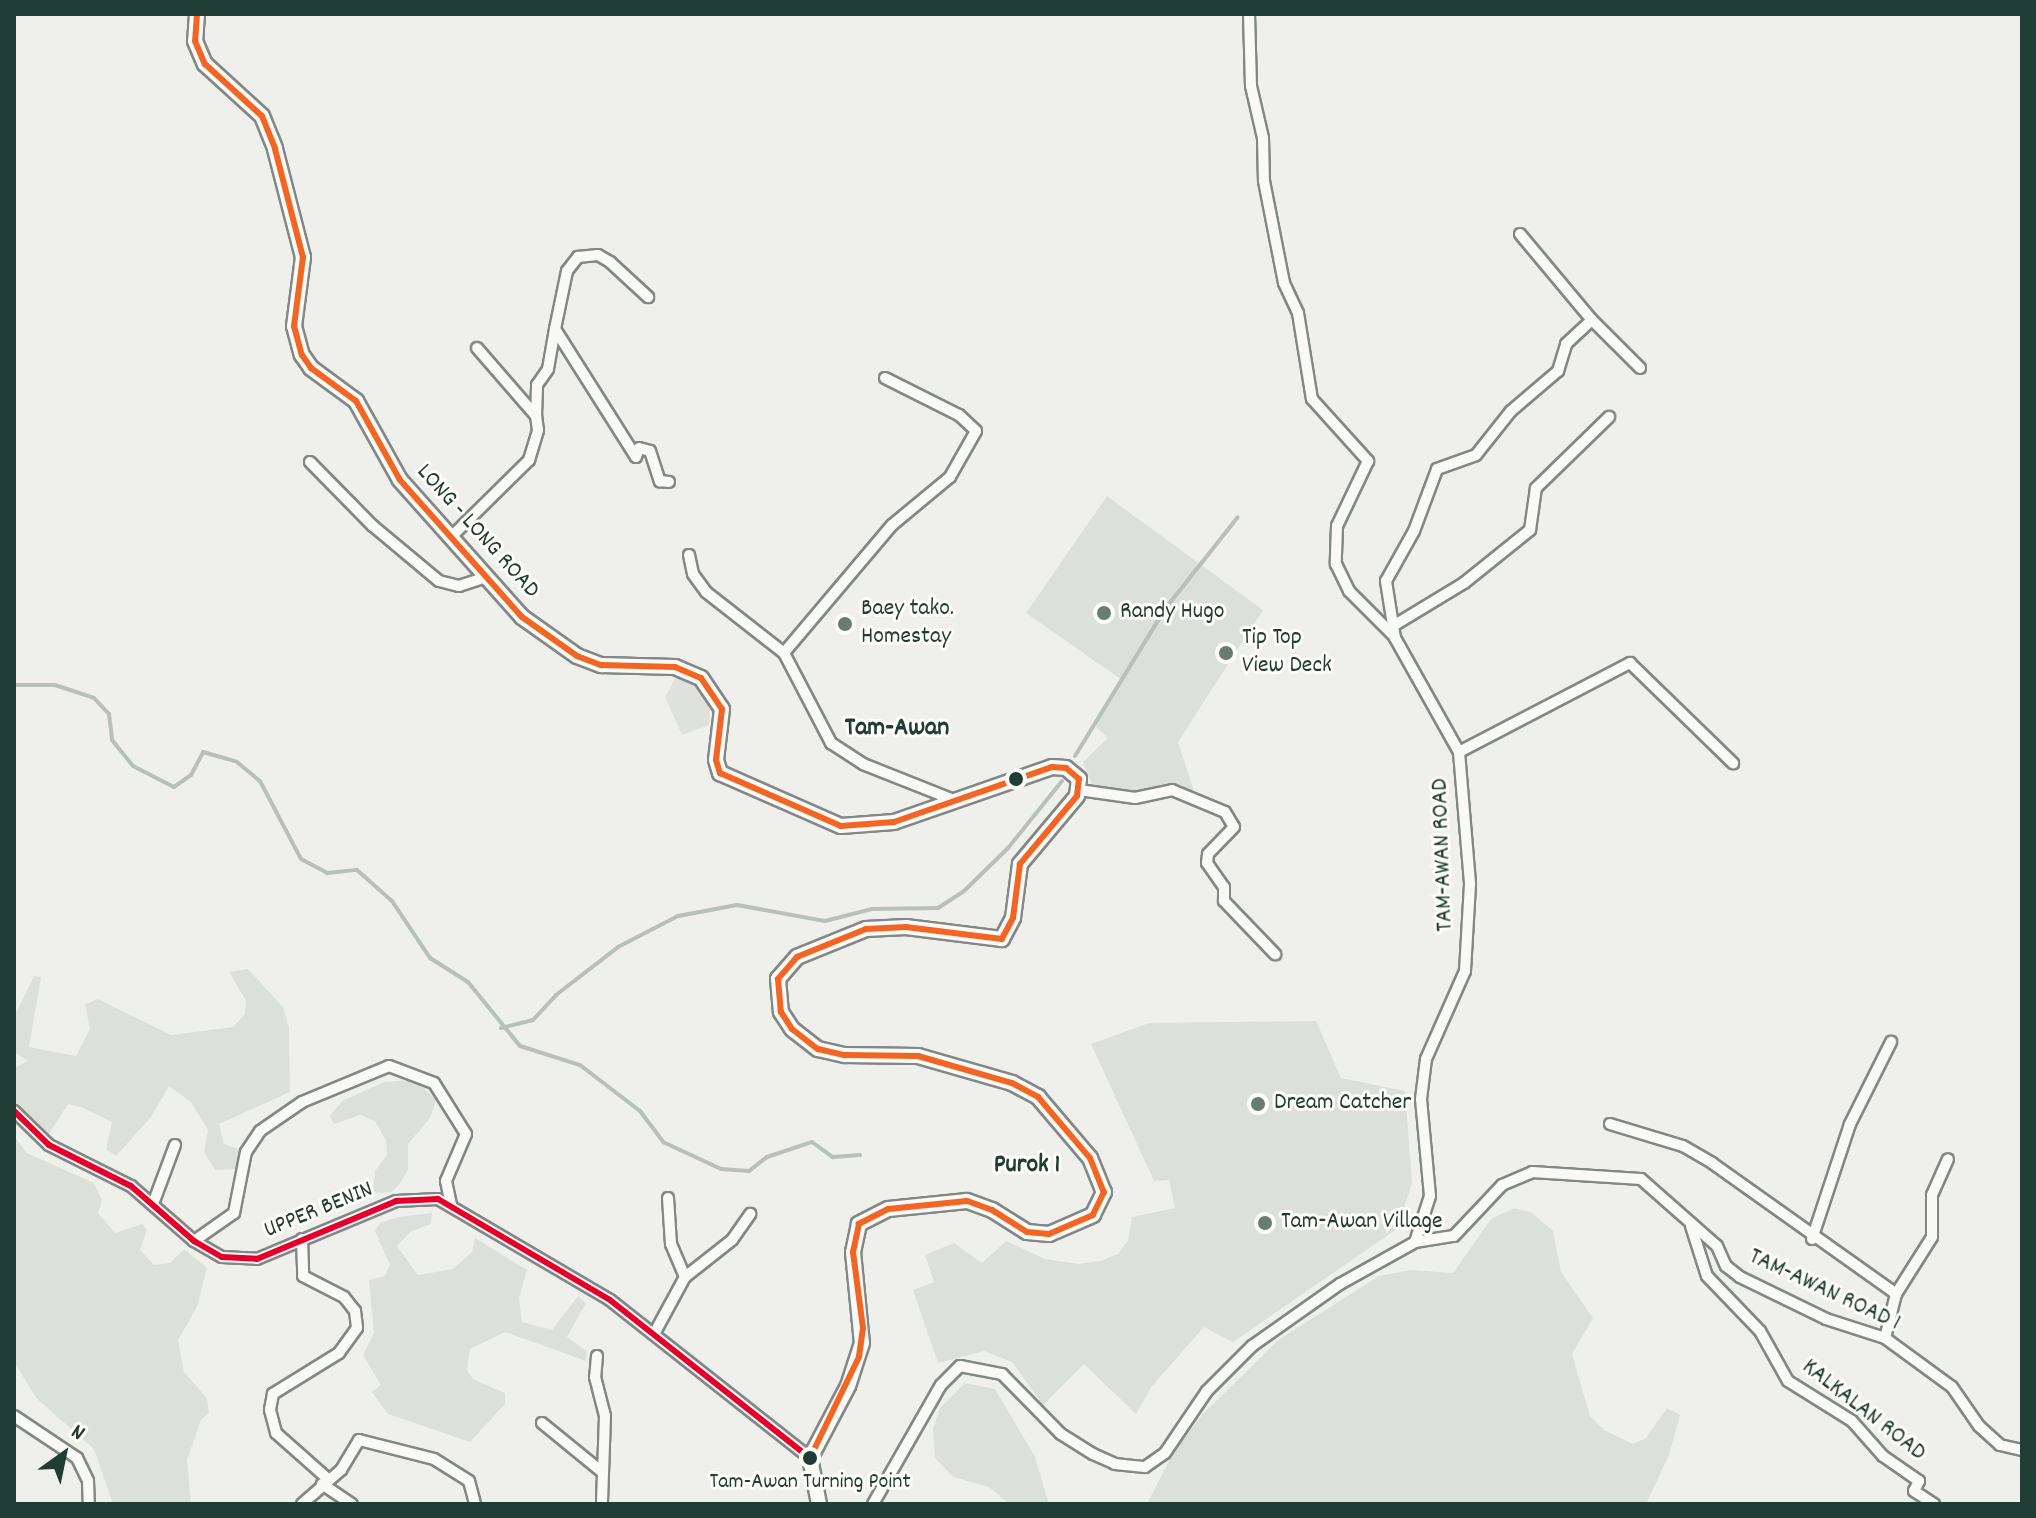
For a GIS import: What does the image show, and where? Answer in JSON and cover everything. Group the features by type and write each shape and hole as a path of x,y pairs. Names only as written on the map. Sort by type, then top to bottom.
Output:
{"main road":[{"name":"LONG - LONG ROAD","path":"197,14 198,53 212,75 262,116 275,149 303,257 294,326 302,355 311,368 356,401 400,480 522,617 577,656 619,668 675,667 707,682 723,716 717,766 733,783 851,828 894,822 1052,767 1077,775 1079,790"},
{"path":"819,1504 810,1458 859,1357 863,1328 853,1252 859,1224 888,1209 967,1201 992,1210 1027,1232 1049,1234 1093,1215 1104,1192 1090,1158 1038,1097 1012,1083 918,1056 845,1055 818,1049 792,1029 781,1012 778,979 808,950 880,927 1000,940 1013,918 1020,864 1079,790"}],"street":[{"path":"1249,14 1264,181 1284,283 1298,313 1312,399 1368,461 1337,526 1336,564 1349,591 1394,632 1464,583 1530,530 1536,488 1609,417"},
{"path":"1520,234 1592,320 1640,368"},
{"path":"451,537 529,460 537,385 548,369 567,271 578,257 598,255 648,297"},
{"name":"TAM-AWAN ROAD","path":"1415,1242 1430,1196 1421,1099 1426,1059 1467,956 1470,883 1459,752 1394,632 1386,581 1414,531 1437,469 1476,455 1511,411 1558,371 1566,344 1592,320"},
{"path":"555,329 636,457 639,448 650,451 660,481 669,482"},
{"path":"477,348 536,416"},
{"path":"784,653 892,525 950,477 976,431 959,415 885,378"},
{"path":"310,462 439,581 459,586 486,577"},
{"path":"689,555 693,574 706,592 784,653 831,743 863,764 954,800"},
{"path":"1459,752 1630,663 1733,763"},
{"path":"1079,790 1135,798 1172,790 1225,812 1234,827 1208,854 1207,863 1224,887 1224,901 1275,954"},
{"path":"1812,1239 1850,1124 1891,1042"},
{"path":"194,1241 234,1213 246,1152 260,1131 302,1102 389,1066 434,1083 466,1134 446,1181 451,1205"},
{"name":"UPPER BENIN","path":"14,1111 38,1137 153,1204 194,1241 222,1257 257,1259 396,1201 427,1197 451,1205 610,1300 810,1458"},
{"path":"1610,1124 1683,1146 1812,1239 1896,1294"},
{"path":"153,1204 175,1145"},
{"path":"1885,1338 1896,1294 1932,1237 1932,1195 1948,1159"},
{"name":"TAM-AWAN ROAD 1","path":"873,1504 941,1385 960,1366 1002,1374 1061,1434 1093,1454 1115,1464 1145,1467 1165,1453 1207,1391 1252,1346 1340,1284 1415,1242 1454,1236 1502,1185 1532,1172 1627,1174 1641,1179 1690,1224 1740,1277 1826,1319 1885,1338 1952,1387 1979,1426 2000,1445 2022,1450"},
{"path":"668,1198 671,1244 685,1277"},
{"path":"654,1334 685,1277 732,1240 750,1214"},
{"name":"KALKALAN ROAD","path":"1690,1224 1707,1276 1760,1331 1788,1381 1852,1421 1883,1456 1919,1481 1914,1491 1934,1504"},
{"path":"302,1239 303,1276 344,1297 355,1311 357,1328 339,1353 273,1394 270,1410 276,1433 352,1504"},
{"path":"597,1356 595,1377 605,1416 602,1504"},
{"path":"14,1416 77,1458 88,1481 89,1504"},
{"path":"542,1423 602,1472"},
{"path":"302,1504 341,1470 359,1440 434,1459 469,1481 475,1504"}],"shaded area":[{"path":"1107,496 1263,610 1178,742 1194,791 1177,787 1130,793 1093,786 1083,762 1108,738 1093,724 1122,680 1026,613"},
{"path":"676,677 702,689 710,710 709,725 682,735 665,697"},
{"path":"248,969 283,1007 289,1028 290,1092 219,1124 224,1144 242,1150 243,1159 235,1169 215,1170 204,1152 208,1130 191,1102 169,1086 151,1117 116,1156 106,1149 112,1122 81,1107 68,1104 47,1137 14,1107 14,1068 28,1061 14,1052 14,1017 34,976 41,977 29,1047 76,1056 90,1029 85,1004 98,999 171,1035 233,1027 245,1014 246,1001 229,972"},
{"name":"Tam-Awan Village","path":"1316,1021 1341,1078 1405,1091 1412,1183 1397,1229 1233,1342 1204,1327 1152,1386 1136,1414 1084,1364 1043,1405 1012,1362 984,1351 938,1363 913,1290 934,1282 925,1255 954,1243 982,1263 1006,1241 1045,1259 1079,1264 1100,1261 1118,1254 1128,1240 1132,1217 1175,1208 1169,1180 1154,1181 1091,1044 1149,1023"},
{"path":"416,1080 436,1100 430,1118 408,1144 408,1170 400,1183 392,1192 373,1193 375,1171 387,1155 386,1141 375,1121 360,1115 334,1124 330,1116 342,1101 384,1082"},
{"path":"14,1136 27,1153 94,1183 102,1200 98,1213 115,1233 142,1224 147,1230 140,1250 154,1265 170,1263 184,1249 207,1268 197,1307 178,1340 184,1372 207,1398 209,1413 201,1420 187,1460 191,1504 113,1504 94,1449 36,1398 14,1361"},
{"path":"1515,1208 1532,1213 1553,1231 1561,1272 1593,1318 1572,1354 1590,1416 1604,1430 1633,1444 1646,1438 1667,1408 1680,1415 1669,1455 1646,1504 1147,1504 1173,1453 1203,1414 1278,1340 1379,1276 1411,1270 1453,1273 1492,1218"},
{"path":"432,1213 431,1224 410,1232 397,1246 418,1275 453,1269 472,1252 475,1238 527,1270 519,1298 522,1322 552,1330 578,1296 586,1303 567,1337 587,1351 586,1361 505,1332 470,1349 467,1370 473,1379 505,1393 505,1404 470,1442 388,1414 372,1392 381,1385 363,1355 374,1333 369,1280 385,1276 390,1265 375,1231 380,1223 398,1217"},
{"path":"965,1383 995,1389 1035,1457 1049,1504 1009,1504 989,1487 953,1477 935,1458 933,1429 940,1408"}],"waterway":[{"path":"1075,756 1165,609 1238,517"},
{"path":"14,685 55,685 94,698 109,714 112,740 133,766 174,787 191,775 203,752 237,762 260,781 301,859 327,873 357,870 392,901 430,958 468,982 520,1046 580,1065 640,1111 663,1142 721,1169 749,1171 767,1157 812,1142 833,1157 860,1155"},
{"path":"501,1028 533,1020 556,995 618,947 678,916 737,905 825,921 872,909 938,908 964,891 1008,848 1062,781"}],"transit line":[{"path":"197,14 195,41 205,64 262,116 275,149 303,257 294,326 302,355 311,368 356,401 400,480 522,617 577,656 601,665 675,667 701,678 722,709 716,760 720,773 841,826 894,822 1052,767 1066,768 1079,779 1077,796 1020,864 1013,918 1002,939 906,927 866,929 797,957 778,979 781,1012 792,1029 818,1049 845,1055 918,1056 1012,1083 1038,1097 1090,1158 1104,1192 1093,1215 1049,1234 1027,1232 992,1210 967,1201 888,1209 859,1224 853,1252 863,1328 859,1357 810,1458"},
{"path":"14,1111 49,1145 131,1186 194,1241 222,1257 257,1259 396,1201 438,1199 610,1300 810,1458"}],"place":[{"name":"Randy Hugo","path":"1104,613"},
{"name":"Baey tako. Homestay","path":"845,624"},
{"name":"Tip Top View Deck","path":"1226,653"},
{"name":"Dream Catcher","path":"1258,1104"},
{"name":"Tam-Awan Village","path":"1265,1223"},
{"name":"Tam-Awan Turning Point","path":"810,1458"}],"district":[{"name":"Tam-Awan","path":"897,729"},
{"name":"Purok 1","path":"1027,1166"}]}
